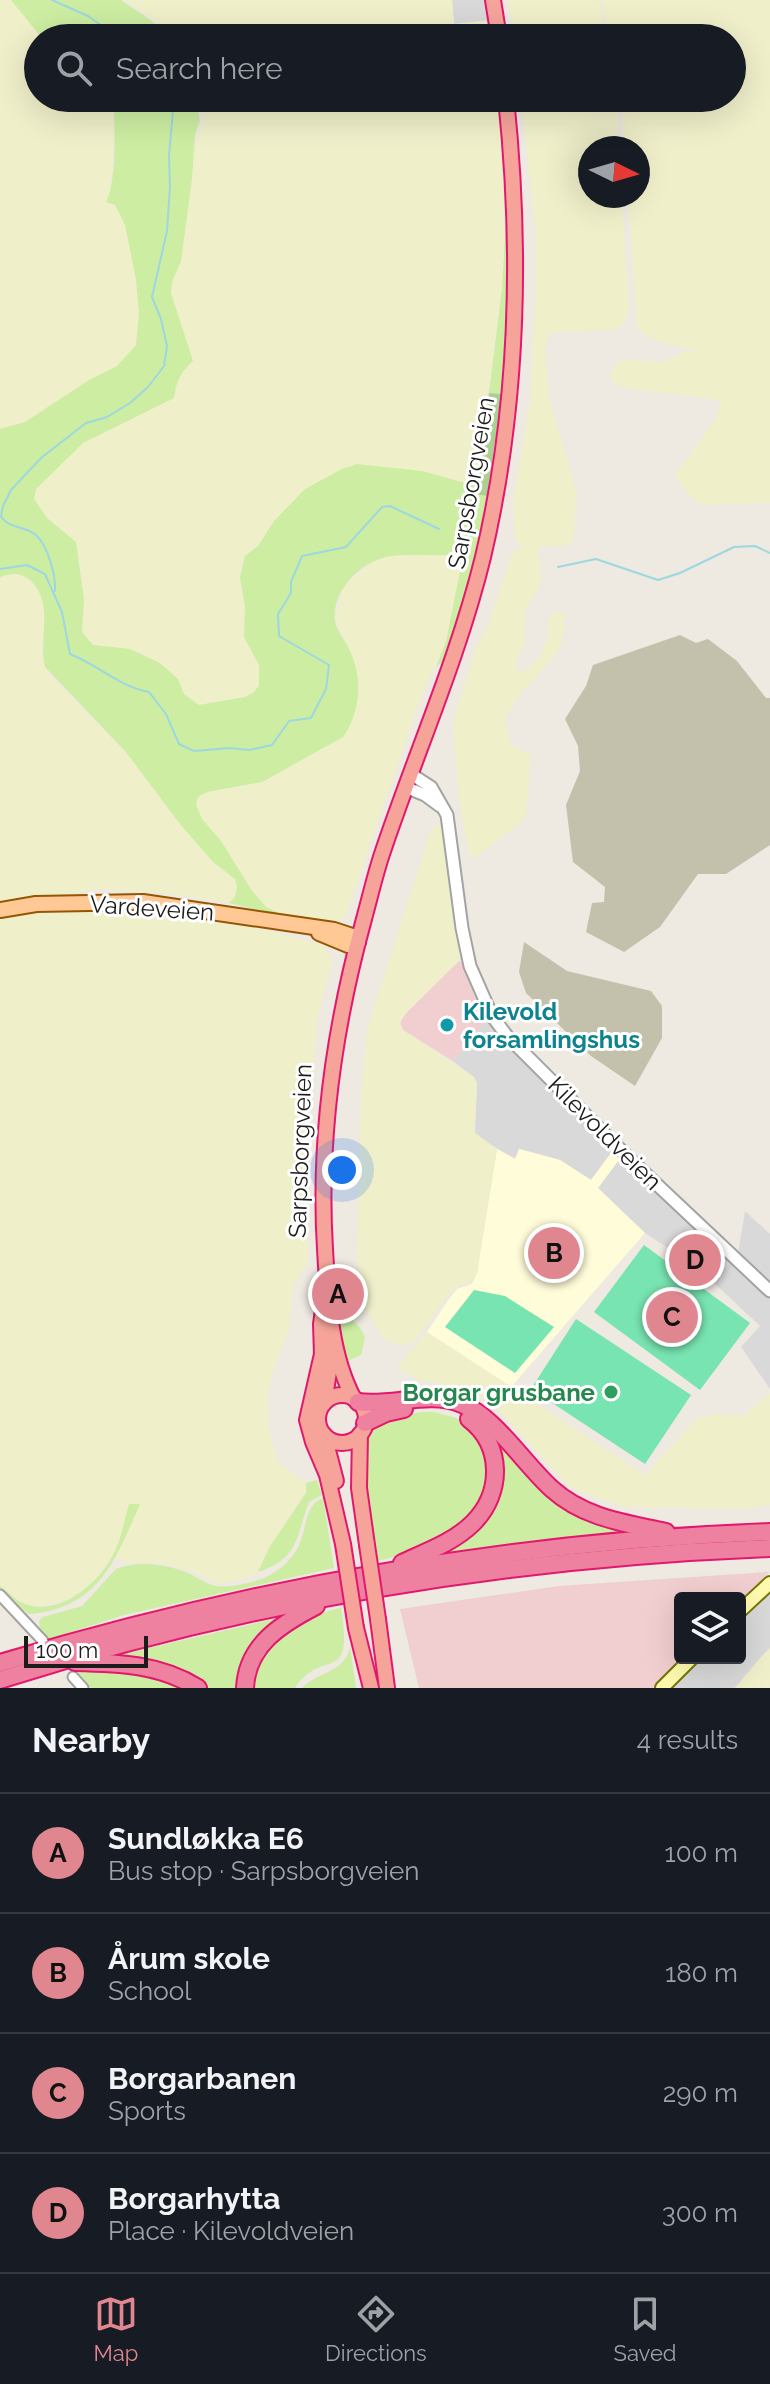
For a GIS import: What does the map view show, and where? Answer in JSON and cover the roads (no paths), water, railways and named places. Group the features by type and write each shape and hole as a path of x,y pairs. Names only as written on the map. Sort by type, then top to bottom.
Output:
{"highway":[{"path":"493,0 497,24"},
{"name":"Sarpsborgveien","path":"324,1403 329,1372 317,1195 319,1115 331,1020 380,860 455,656 494,505 515,339 515,194 507,112"},
{"name":"Sarpsborgveien","path":"353,941 333,1052 323,1176 329,1305 338,1359 356,1401"},
{"path":"323,1310 322,1354 307,1420 327,1475 343,1544"},
{"path":"371,1688 356,1628 334,1469 318,1423 324,1403 335,1396 356,1401 431,1398 463,1404 485,1418 551,1488 578,1507 613,1522 691,1536"},
{"path":"356,1401 364,1412 359,1488 387,1688"},
{"path":"324,1435 343,1443 386,1413 412,1408 440,1408 454,1411 476,1424 495,1458 494,1486 489,1500 473,1523 444,1543 383,1572"},
{"path":"0,1663 187,1612 383,1572 552,1548 770,1532"},
{"path":"0,1680 190,1628 334,1598 569,1562 770,1548"},
{"path":"245,1688 248,1667 259,1647 286,1623 334,1598"},
{"path":"57,1662 144,1666 177,1676 198,1688"}],"main road":[{"name":"Vardeveien","path":"0,910 49,903 143,902 334,930 353,941"},
{"path":"746,1605 770,1583"},
{"path":"662,1688 686,1664"}],"street":[{"name":"Kilevoldveien","path":"408,780 447,815 467,954 481,996 492,1016 507,1036 633,1162 770,1291"},
{"path":"0,1595 43,1641"},
{"path":"73,1677 83,1688"}],"waterway":[{"path":"52,0 99,24"},
{"path":"55,591 44,546 32,532 5,521 1,517 3,506 11,490 41,458 86,423 107,417 130,403 148,387 164,366 167,346 152,297 167,231 173,112"},
{"path":"0,569 27,565 45,574 62,612 70,654 128,685 149,692 166,714 179,744 194,751 249,750 272,745 289,721 311,718 326,689 329,665 279,636 278,614 291,593 291,582 302,556 346,547 382,507 390,506 439,529"},
{"path":"558,567 596,559 658,580 734,547 755,546 770,553"}],"place":[{"name":"Kilevold forsamlingshus","path":"447,1025"},
{"name":"Årum skole","path":"554,1253"},
{"name":"Borgarhytta","path":"695,1260"},
{"name":"Sundløkka E6","path":"338,1294"},
{"name":"Borgarbanen","path":"672,1317"},
{"name":"Borgar grusbane","path":"611,1392"}]}
